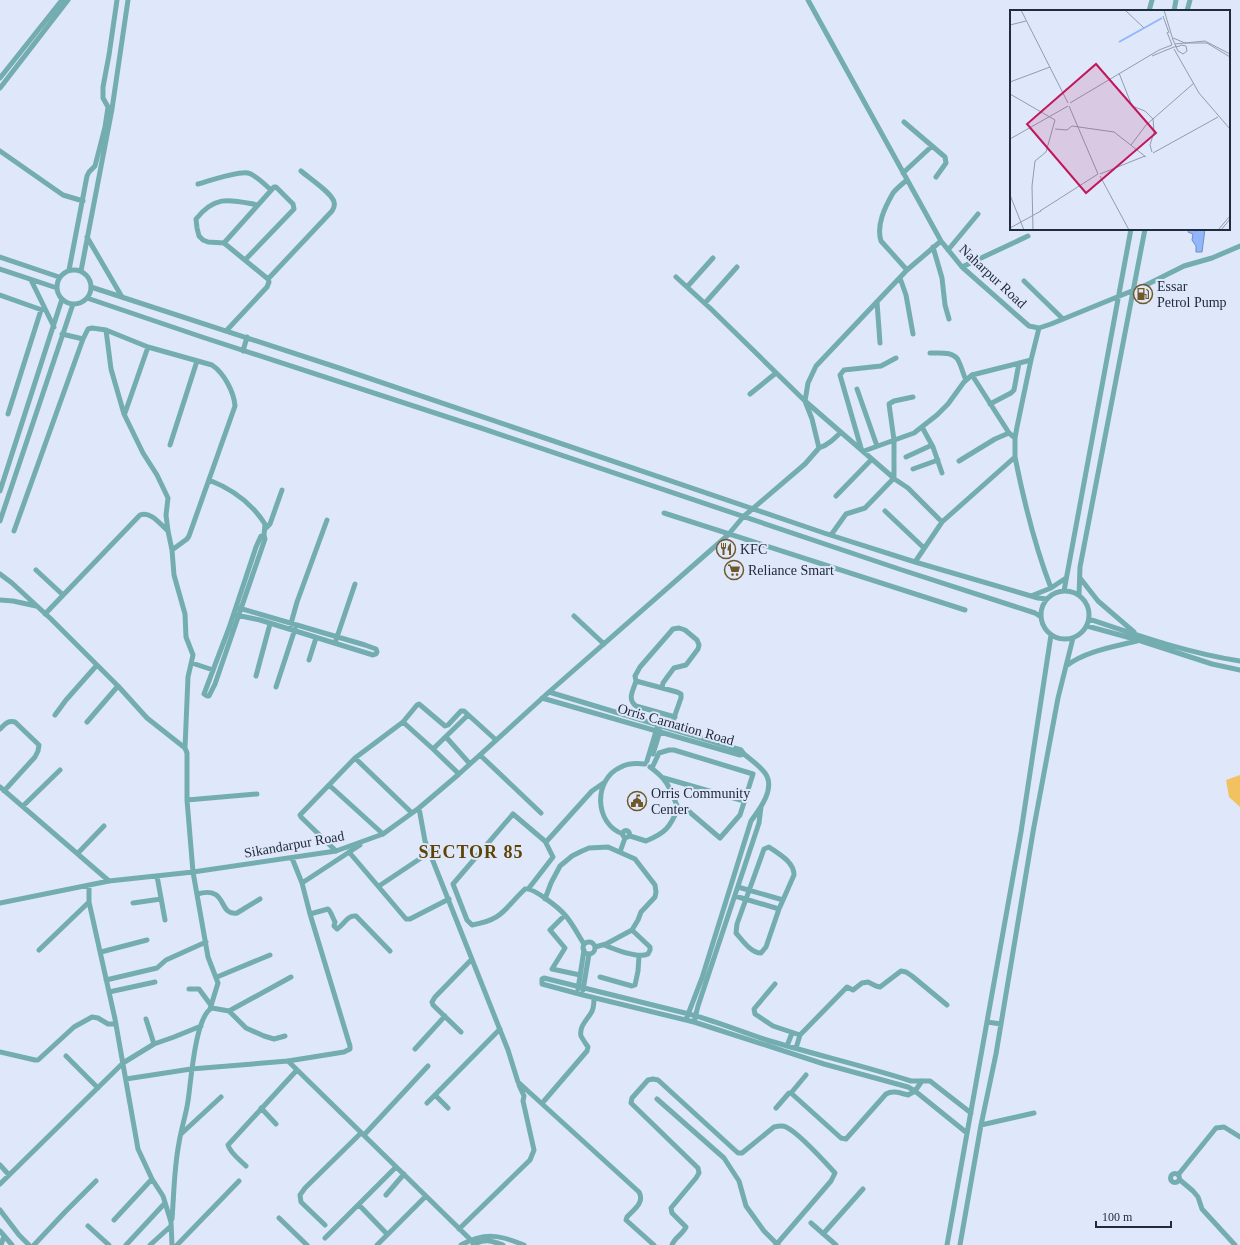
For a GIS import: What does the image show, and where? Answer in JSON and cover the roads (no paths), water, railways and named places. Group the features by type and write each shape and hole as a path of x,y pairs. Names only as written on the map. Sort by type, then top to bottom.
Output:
{"street":[{"path":"0,78 62,0"},
{"path":"0,88 68,0"},
{"path":"69,270 81,271 89,277 91,288 87,298 78,304 73,304 62,299 57,288 60,278 69,270 87,176 95,166 105,127 108,107 104,98 103,87 117,0"},
{"path":"81,271 112,109 128,0"},
{"name":"Naharpur Road","path":"808,0 940,241 962,268 1029,326 1040,328"},
{"path":"1150,10 1152,0"},
{"path":"1174,10 1176,0"},
{"path":"1188,10 1190,0"},
{"path":"904,122 947,160 944,167 936,177"},
{"path":"903,173 932,146"},
{"path":"0,151 63,195 83,201"},
{"path":"268,278 335,207 330,196 302,171"},
{"path":"198,184 237,174 247,173 253,175 271,190"},
{"path":"907,180 894,192 881,219 879,235 881,241 907,270"},
{"path":"224,243 271,190 276,187 293,204 294,209 245,260"},
{"path":"227,330 268,287 268,278 224,243 208,242 203,240 200,236 196,219 201,213 217,202 226,200 258,205"},
{"path":"948,250 978,214"},
{"path":"1064,591 1131,230"},
{"path":"1079,595 1080,567 1145,230"},
{"path":"962,268 1028,236"},
{"path":"87,237 122,297"},
{"path":"841,432 824,447 818,448 812,419 805,401 808,382 816,366 907,270 940,241"},
{"path":"1050,588 1042,567 1030,524 1015,457 1015,438 1031,360 1040,328 1134,290 1184,266 1212,258 1240,246"},
{"path":"933,247 942,278 945,305 949,319"},
{"path":"0,257 60,278"},
{"path":"687,287 713,258"},
{"path":"705,303 737,267"},
{"path":"0,269 57,288"},
{"path":"676,277 705,303 805,401 894,478 908,488 942,522"},
{"path":"900,278 906,295 913,334"},
{"path":"31,280 54,327"},
{"path":"1024,281 1063,319"},
{"path":"91,288 227,330 831,535 915,562 1031,596 1047,599"},
{"path":"0,296 47,312"},
{"path":"87,298 243,351 466,423 943,584 1035,613 1041,617"},
{"path":"0,491 59,313 62,299"},
{"path":"877,302 880,343"},
{"path":"0,521 73,304"},
{"path":"8,414 41,310"},
{"path":"59,313 68,316"},
{"path":"14,531 83,339 88,329 92,328 106,330 148,347 212,365 219,370 224,377 235,402 235,406 189,536 172,550"},
{"path":"106,330 111,370 124,414 143,453 157,475 168,498 166,515 172,550 174,575 185,614 186,637 193,655 188,677 185,748 187,753 187,800 193,872 208,957 217,977 218,983 201,1026 191,1069 188,1100 180,1135 171,1224 172,1245"},
{"path":"62,334 83,339"},
{"path":"243,351 247,337"},
{"path":"124,414 148,347"},
{"path":"930,353 946,353 954,356 958,360 966,380"},
{"path":"862,450 840,374 844,370 881,366 896,358"},
{"path":"862,450 914,433 937,416 966,380 972,375 1031,360"},
{"path":"170,445 197,361"},
{"path":"990,404 1014,390 1019,363"},
{"path":"750,394 776,373"},
{"path":"972,375 1009,433 1015,438"},
{"path":"858,389 877,446"},
{"path":"831,535 846,514 865,508 894,478 894,440 889,404 894,400 912,397"},
{"path":"922,426 932,445 942,473"},
{"path":"959,461 995,439 1009,433"},
{"path":"906,456 932,445"},
{"name":"Sikandarpur Road","path":"0,903 109,881 193,872 336,851 383,834 419,808 470,764 542,698 728,535 742,517 805,464 818,448"},
{"path":"915,562 942,522 1015,457"},
{"path":"836,496 872,458"},
{"path":"913,469 938,460"},
{"path":"208,480 224,486 238,495 265,524 265,532"},
{"path":"236,615 215,684 209,696 207,696 204,694 239,607 256,547 261,536 270,524 282,490"},
{"path":"885,511 924,548"},
{"path":"664,513 728,535 965,610"},
{"path":"45,614 140,516 144,514 150,515 168,531"},
{"path":"276,687 294,624 297,602 327,520"},
{"path":"36,570 63,595"},
{"path":"0,574 12,583 98,665 147,718 185,748"},
{"path":"1031,596 1050,588 1066,578"},
{"path":"1080,578 1098,601 1138,638"},
{"path":"335,644 355,584"},
{"path":"1069,591 1079,595 1087,604 1089,609 1087,626 1081,633 1073,638 1062,639 1051,635 1042,624 1041,617 1043,604 1047,599 1058,592 1069,591"},
{"path":"0,600 13,601 36,607"},
{"path":"236,615 292,630 373,655 377,652 376,649 365,645 239,607"},
{"path":"574,616 604,644"},
{"path":"1089,619 1212,664 1240,670"},
{"path":"256,676 270,624"},
{"path":"1087,626 1202,655 1240,661"},
{"path":"662,688 663,683 674,668 686,665 698,650 699,645 697,640 685,630 679,628 673,629 640,667 635,676 636,681 631,700 636,706 675,716"},
{"path":"947,1245 1022,832 1051,635"},
{"path":"309,660 316,638"},
{"path":"960,1245 981,1125 1001,1024 1052,729 1073,638"},
{"path":"1066,666 1075,659 1087,654 1138,638"},
{"path":"192,663 214,670"},
{"path":"55,714 98,665"},
{"path":"636,681 681,694 670,729"},
{"path":"87,722 118,686"},
{"name":"Orris Carnation Road","path":"549,692 741,750 744,754"},
{"name":"Orris Carnation Road","path":"542,698 740,755 744,754"},
{"path":"336,851 300,815 355,758 403,722 418,704 445,726 448,725 461,711 464,711 496,740"},
{"path":"433,748 468,715"},
{"path":"0,729 6,723 11,721 15,722 39,745 35,757 2,788 109,881"},
{"path":"403,722 433,748 458,774"},
{"path":"649,764 660,726"},
{"path":"446,737 470,764"},
{"path":"649,764 660,753 674,750 753,774 740,815 720,838 686,809 678,808"},
{"path":"480,754 541,813"},
{"path":"686,1019 702,978 751,821 761,807 767,793 767,777 764,772 744,754"},
{"path":"355,758 412,813"},
{"path":"545,841 546,842 592,791 604,782 610,774 621,766 633,763 649,764 664,778 673,793 678,808 673,820 666,830 656,837 645,841 626,836 618,832 608,825 602,811 600,795 604,782"},
{"path":"23,806 60,770"},
{"path":"664,778 744,801"},
{"path":"329,785 383,834"},
{"path":"187,800 257,794"},
{"path":"694,1022 759,823 761,807"},
{"path":"419,808 425,841 449,899 471,960 500,1029 524,1096 523,1101 534,1150 530,1160 459,1228"},
{"path":"513,814 545,841 553,857 529,888 524,889 497,918 481,924 472,925 467,920 453,884 513,814"},
{"path":"78,853 104,826"},
{"path":"620,852 626,836"},
{"path":"302,883 364,842"},
{"path":"545,899 560,866 572,856 590,848 608,847 635,859 655,885 655,897 641,912 632,930 604,945 595,947"},
{"path":"769,847 792,865 794,875 779,909 766,947 761,953 758,953 750,948 736,933 737,924 746,899 764,849 769,847"},
{"path":"350,852 406,919 410,919 449,899"},
{"path":"379,886 430,852"},
{"path":"126,1079 191,1069 288,1061 344,1052 350,1049 302,883 292,858"},
{"path":"158,876 165,920"},
{"path":"89,886 89,902 116,1024 138,1149 152,1179 163,1196 171,1224"},
{"path":"738,887 783,900"},
{"path":"529,888 565,915 584,944 580,975 583,995"},
{"path":"197,894 206,892 216,894 220,898 226,910 232,914 260,899"},
{"path":"735,896 779,909"},
{"path":"133,903 161,899"},
{"path":"39,950 89,902"},
{"path":"310,914 328,909 331,912 332,918 335,922 334,926 337,929 349,917 356,916 390,951"},
{"path":"565,915 550,930 564,948 552,969 580,975"},
{"path":"604,945 614,950 640,956 648,954 650,947 632,930"},
{"path":"101,952 147,940"},
{"path":"106,980 157,968 166,960 206,942"},
{"path":"584,944 589,942 594,944 595,947"},
{"path":"576,994 581,987 589,954 592,953 595,947"},
{"path":"584,950 589,954"},
{"path":"217,977 270,955"},
{"path":"600,977 632,986 635,985 640,956"},
{"path":"461,1032 433,1005 433,1000 471,960"},
{"path":"796,1048 800,1035 847,987 853,990 868,982 880,987 901,970 912,976 947,1005"},
{"path":"229,1011 291,977"},
{"path":"967,1134 916,1091 908,1087 824,1064 778,1046 696,1016 544,978 541,982 543,985 576,994 686,1019 778,1046 796,1048 911,1081 927,1080 934,1083 971,1113"},
{"path":"109,992 155,982"},
{"path":"775,984 754,1009 754,1012 773,1026 800,1035"},
{"path":"189,989 199,989 210,1006 229,1011 246,1028 274,1039 285,1036"},
{"path":"544,1101 587,1051 588,1047 582,1038 581,1028 591,1013 594,998"},
{"path":"415,1049 445,1016"},
{"path":"0,1052 38,1060 74,1027 92,1017 98,1018 108,1024 116,1024"},
{"path":"146,1019 154,1044"},
{"path":"987,1022 1001,1024"},
{"path":"0,1184 123,1062 154,1044 201,1026"},
{"path":"427,1103 500,1029"},
{"path":"787,1046 792,1033"},
{"path":"66,1056 98,1088"},
{"path":"288,1061 474,1243"},
{"path":"325,1225 301,1202 300,1195 305,1188 363,1134 428,1066"},
{"path":"246,1166 231,1151 228,1144 297,1070"},
{"path":"776,1108 806,1075"},
{"path":"657,1099 724,1158 739,1181 746,1206 764,1231 777,1244 832,1181 835,1173 794,1132 779,1125 774,1127 742,1153 738,1152 658,1080 653,1078 648,1080 632,1098 631,1103 698,1168 696,1178 671,1208 672,1213 686,1227 685,1230 673,1241 672,1245"},
{"path":"791,1093 841,1138 846,1139 886,1094 895,1092 908,1095 916,1091 922,1081"},
{"path":"518,1082 639,1192 641,1195 640,1203 626,1220 654,1245"},
{"path":"435,1095 448,1108"},
{"path":"180,1135 221,1097"},
{"path":"261,1108 276,1124"},
{"path":"981,1125 1034,1113"},
{"path":"1235,1245 1202,1209 1198,1197 1193,1191 1179,1178 1216,1128 1224,1126 1240,1137"},
{"path":"0,1165 9,1175"},
{"path":"325,1238 396,1167"},
{"path":"386,1195 404,1174"},
{"path":"114,1220 152,1179"},
{"path":"34,1245 96,1181"},
{"path":"177,1245 239,1181"},
{"path":"823,1234 863,1189"},
{"path":"377,1245 426,1196"},
{"path":"126,1245 165,1203"},
{"path":"359,1205 387,1234"},
{"path":"0,1210 19,1235 29,1245"},
{"path":"279,1218 307,1245"},
{"path":"811,1223 836,1245"},
{"path":"150,1245 171,1224"},
{"path":"88,1226 109,1245"},
{"path":"0,1231 10,1244"},
{"path":"2,1245 4,1236"},
{"path":"474,1243 487,1236 496,1236 524,1245"},
{"path":"461,1245 488,1240 503,1245"}],"water":[{"path":"1189,230 1205,230 1202,252 1196,252 1196,246 1192,240 1193,234 1188,232"}],"place":[{"name":"Essar Petrol Pump","path":"1143,294"},
{"name":"KFC","path":"726,549"},
{"name":"Reliance Smart","path":"734,570"},
{"name":"Orris Community Center","path":"637,801"}],"district":[{"name":"SECTOR 85","path":"471,852"}]}
